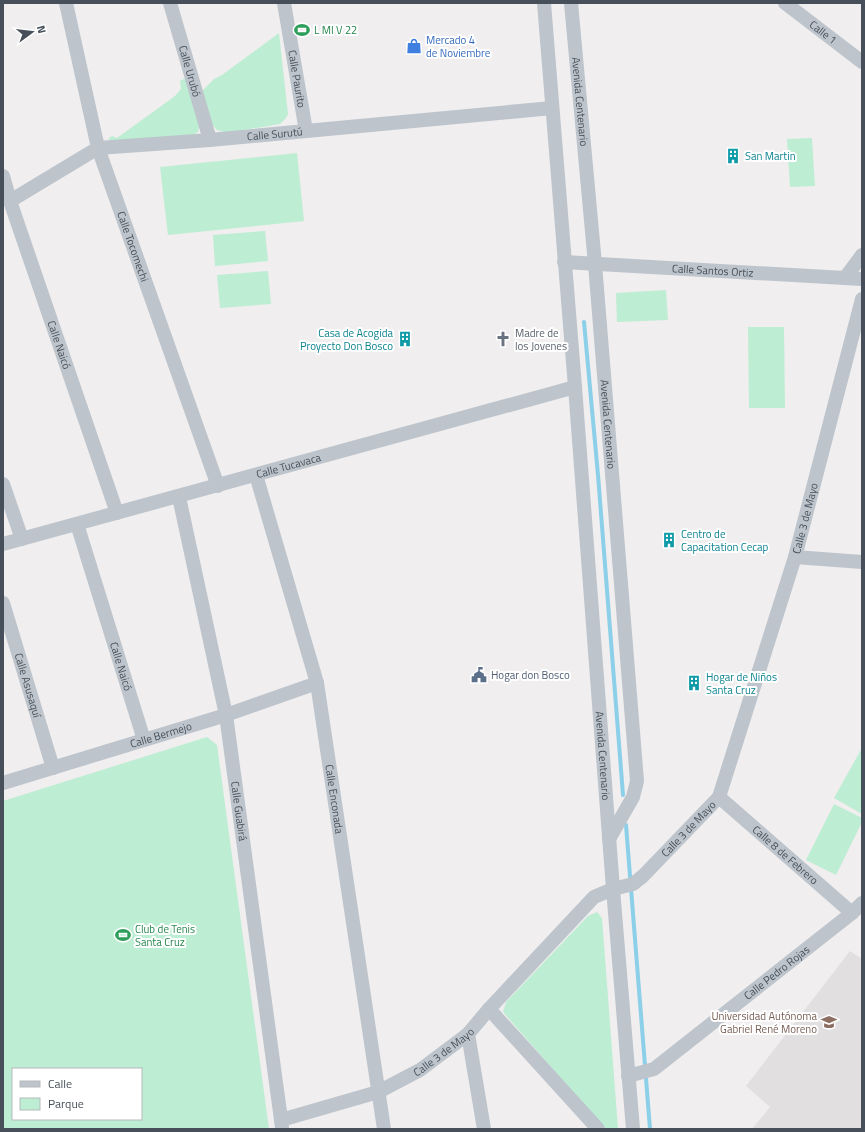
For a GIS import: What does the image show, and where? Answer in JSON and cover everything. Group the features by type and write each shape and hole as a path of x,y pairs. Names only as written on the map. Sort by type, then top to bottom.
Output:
{"street":[{"name":"Calle Tocomechi","path":"66,3 98,148 218,486"},
{"name":"Calle Urubó","path":"170,3 210,140"},
{"name":"Calle Paurito","path":"284,3 306,131"},
{"name":"Avenida Centenario","path":"544,3 609,839 623,886 642,1073 633,1129"},
{"name":"Avenida Centenario","path":"571,3 595,264 637,781 633,797 609,839"},
{"name":"Calle 1","path":"785,3 862,62"},
{"name":"Calle Surutú","path":"10,201 98,148 210,140 552,108"},
{"name":"Calle Naicó","path":"3,176 10,201 118,513"},
{"path":"844,278 862,255"},
{"name":"Calle Santos Ortiz","path":"564,262 862,279"},
{"name":"Calle 3 de Mayo","path":"281,1124 378,1092 420,1070 468,1034 489,1008 594,897 623,886 643,876 719,797 795,557 862,299"},
{"name":"Calle Tucavaca","path":"3,544 574,387"},
{"name":"Calle Enconada","path":"256,475 317,683 384,1129"},
{"path":"3,484 22,539"},
{"name":"Calle Guabirá","path":"179,496 226,715 281,1124"},
{"name":"Calle Naicó","path":"77,524 144,740"},
{"path":"795,557 862,562"},
{"name":"Calle Asusaquí","path":"3,603 53,768"},
{"name":"Calle Bermejo","path":"3,783 226,715 317,683"},
{"name":"Calle 8 de Febrero","path":"719,797 857,908"},
{"name":"Calle Pedro Rojas","path":"642,1073 857,908"},
{"path":"489,1008 598,1129"},
{"path":"468,1034 484,1129"}],"shaded area":[{"name":"Universidad Autónoma Gabriel René Moreno","path":"850,951 862,959 862,1129 752,1129 770,1107 746,1086"}],"green space":[{"path":"279,33 288,114 286,118 280,124 227,133 217,130 210,122 202,91 214,79 222,75"},
{"path":"187,77 199,127 198,132 188,138 123,145 108,139 112,136 117,138 175,96 181,89 180,81"},
{"path":"812,138 815,186 790,187 787,139"},
{"path":"297,153 304,221 168,235 160,167"},
{"path":"265,231 268,261 215,266 213,235"},
{"path":"268,271 271,304 220,308 217,275"},
{"path":"666,290 668,320 617,322 616,293"},
{"path":"748,327 784,327 785,408 749,408"},
{"name":"Club de Tenis Santa Cruz","path":"207,737 217,745 269,1129 3,1129 3,801"},
{"path":"862,748 862,814 834,798"},
{"path":"834,804 862,818 862,822 836,875 806,860"},
{"path":"597,912 602,918 618,1129 605,1129 503,1012 506,1002 588,916"}],"waterway":[{"path":"584,322 598,475 623,795"},
{"path":"626,825 650,1129"}],"place":[{"name":"L MI V 22","path":"302,30"},
{"name":"Mercado 4 de Noviembre","path":"414,46"},
{"name":"San Martin","path":"733,156"},
{"name":"Casa de Acogida Proyecto Don Bosco","path":"405,339"},
{"name":"Madre de los Jovenes","path":"503,339"},
{"name":"Centro de Capacitation Cecap","path":"669,540"},
{"name":"Hogar don Bosco","path":"479,675"},
{"name":"Hogar de Niños Santa Cruz","path":"694,683"},
{"name":"Club de Tenis Santa Cruz","path":"123,935"},
{"name":"Universidad Autónoma Gabriel René Moreno","path":"829,1022"}]}
